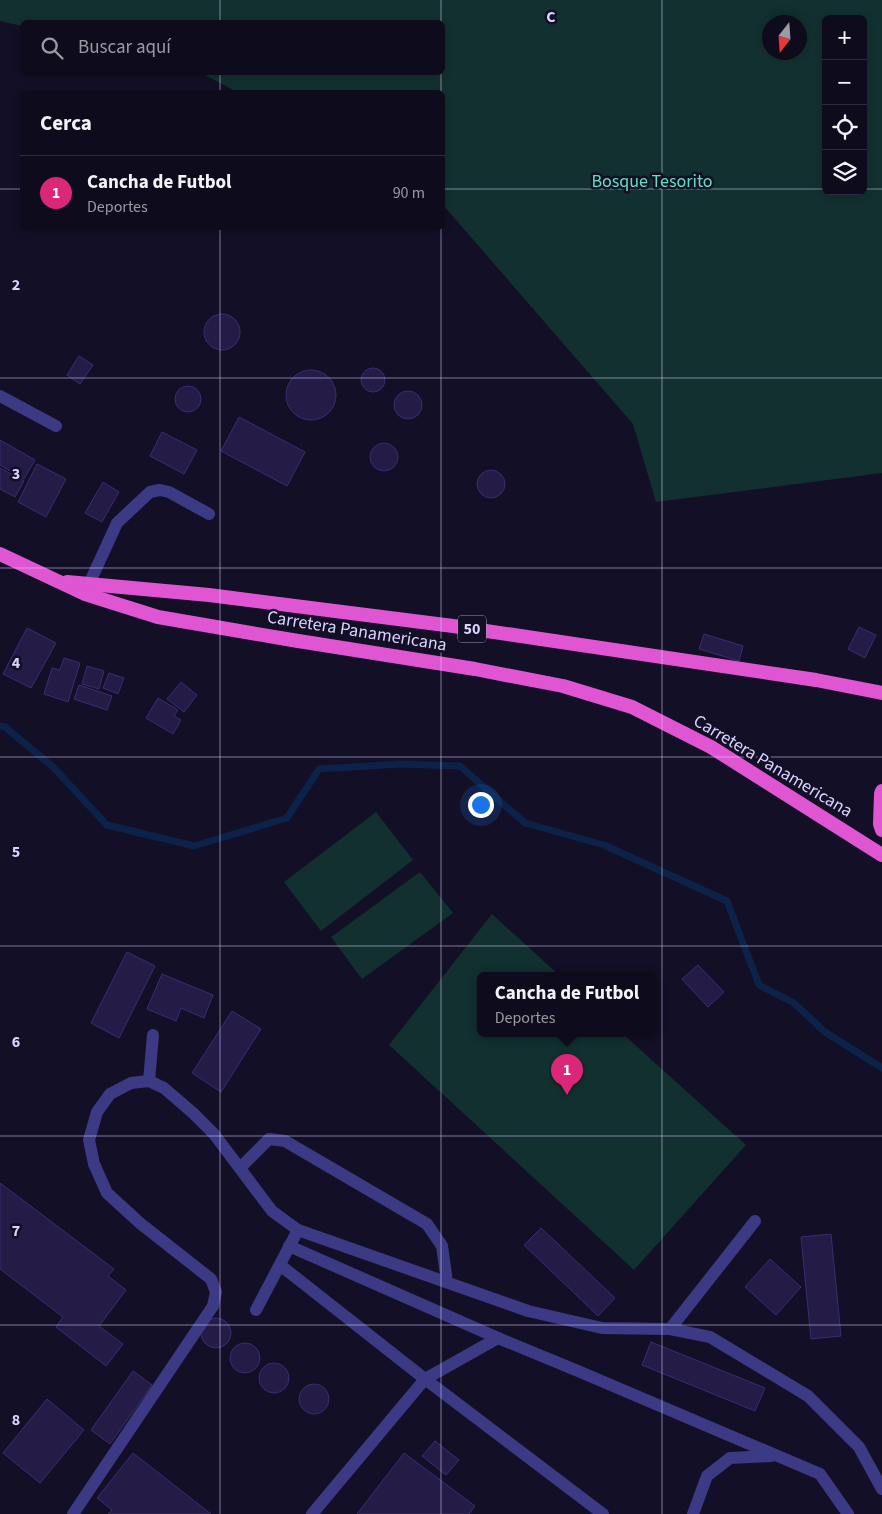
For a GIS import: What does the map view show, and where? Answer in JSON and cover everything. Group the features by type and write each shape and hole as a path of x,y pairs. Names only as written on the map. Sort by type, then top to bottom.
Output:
{"highway":[{"name":"Carretera Panamericana","path":"0,554 85,594 158,617 475,669 563,686 632,707 712,747 882,855"},
{"name":"Carretera Panamericana","path":"59,582 209,595 453,626 816,680 882,693"},
{"path":"882,791 880,824 882,830"}],"lane":[{"path":"0,396 56,426"},
{"path":"89,584 117,524 150,492 160,490 169,492 210,514"},
{"path":"149,1081 153,1036"},
{"path":"73,1514 213,1306 216,1292 211,1279 141,1224 107,1193 94,1164 89,1140 97,1112 110,1094 131,1083 149,1081 164,1088 193,1113 214,1134 272,1211 298,1230 528,1311 602,1328 670,1329 710,1337 808,1396 860,1446 882,1489"},
{"path":"240,1168 269,1139 285,1141 427,1224 442,1246 447,1282"},
{"path":"670,1329 755,1221"},
{"path":"256,1310 298,1230"},
{"path":"289,1246 498,1338 820,1474 848,1514"},
{"path":"280,1266 603,1514"},
{"path":"312,1514 425,1379 498,1338"},
{"path":"693,1514 707,1476 730,1458 776,1455"}],"green space":[{"name":"Bosque Tesorito","path":"0,0 882,0 882,473 656,502 633,424 445,207 445,90 233,90 205,75 445,75 445,20 20,20 20,26 0,21"},
{"path":"376,812 413,860 321,931 284,882"},
{"path":"420,872 453,913 362,979 331,937"},
{"path":"492,914 556,972 477,972 477,1037 626,1037 746,1145 634,1270 389,1045"}],"building":[{"path":"222,314 229,315 235,319 239,325 239,339 235,345 229,349 222,350 215,349 209,345 205,339 204,332 205,325 209,319 215,315"},
{"path":"79,356 93,365 80,384 67,375"},
{"path":"373,368 382,371 385,380 382,389 373,392 364,389 361,380 364,371"},
{"path":"316,370 329,377 335,385 335,405 329,413 321,419 306,420 293,413 287,405 286,390 293,377 301,371"},
{"path":"188,386 197,390 201,399 197,408 188,412 179,408 175,399 179,390"},
{"path":"408,391 418,395 422,405 418,415 408,419 398,415 394,405 398,395"},
{"path":"239,417 305,452 287,486 221,451"},
{"path":"162,432 197,450 184,474 150,456"},
{"path":"0,440 35,460 24,479 0,465"},
{"path":"384,443 394,447 398,457 394,467 384,471 374,467 370,457 374,447"},
{"path":"37,464 66,479 46,517 18,502"},
{"path":"0,468 24,481 15,497 0,489"},
{"path":"491,470 501,474 505,484 501,494 491,498 481,494 477,484 481,474"},
{"path":"103,482 119,492 102,522 85,513"},
{"path":"859,627 876,635 865,658 848,649"},
{"path":"27,628 56,643 31,688 3,674"},
{"path":"704,634 743,646 739,661 699,649"},
{"path":"64,658 80,663 68,702 44,694 52,668 60,670"},
{"path":"87,666 104,671 99,689 82,684"},
{"path":"109,673 124,678 118,694 103,688"},
{"path":"181,682 197,695 184,712 167,699"},
{"path":"79,685 112,696 107,710 74,699"},
{"path":"158,698 178,710 174,716 181,720 173,734 146,718"},
{"path":"127,952 155,966 119,1038 91,1023"},
{"path":"698,965 724,992 708,1007 682,979"},
{"path":"162,974 213,995 204,1018 181,1008 176,1021 147,1009"},
{"path":"232,1011 261,1029 221,1092 192,1073"},
{"path":"0,1183 114,1269 108,1276 126,1290 99,1326 123,1344 106,1366 56,1327 63,1317 0,1269"},
{"path":"541,1228 615,1298 598,1316 524,1245"},
{"path":"831,1234 841,1336 811,1339 801,1237"},
{"path":"770,1259 801,1287 776,1315 745,1287"},
{"path":"216,1318 222,1319 230,1327 230,1339 222,1347 216,1348 210,1347 202,1339 201,1333 202,1327 210,1319"},
{"path":"651,1342 765,1388 755,1411 642,1365"},
{"path":"245,1343 251,1344 259,1352 259,1364 251,1372 245,1373 239,1372 231,1364 230,1358 231,1352 239,1344"},
{"path":"274,1363 280,1364 288,1372 288,1384 280,1392 274,1393 268,1392 260,1384 259,1378 260,1372 268,1364"},
{"path":"133,1371 152,1385 110,1444 91,1430"},
{"path":"314,1384 320,1385 328,1393 328,1405 320,1413 314,1414 308,1413 300,1405 299,1399 300,1393 308,1385"},
{"path":"47,1399 84,1430 40,1483 3,1453"},
{"path":"435,1441 459,1460 446,1475 422,1456"},
{"path":"133,1453 211,1514 108,1514 112,1510 97,1498"},
{"path":"404,1453 475,1506 469,1514 357,1514"}],"waterway":[{"path":"0,726 5,727 53,767 107,825 194,846 287,818 319,769 401,764 460,766 525,823 604,845 727,901 759,985 794,1003 825,1032 882,1068"}],"place":[{"name":"Cancha de Futbol","path":"567,1095"}]}
